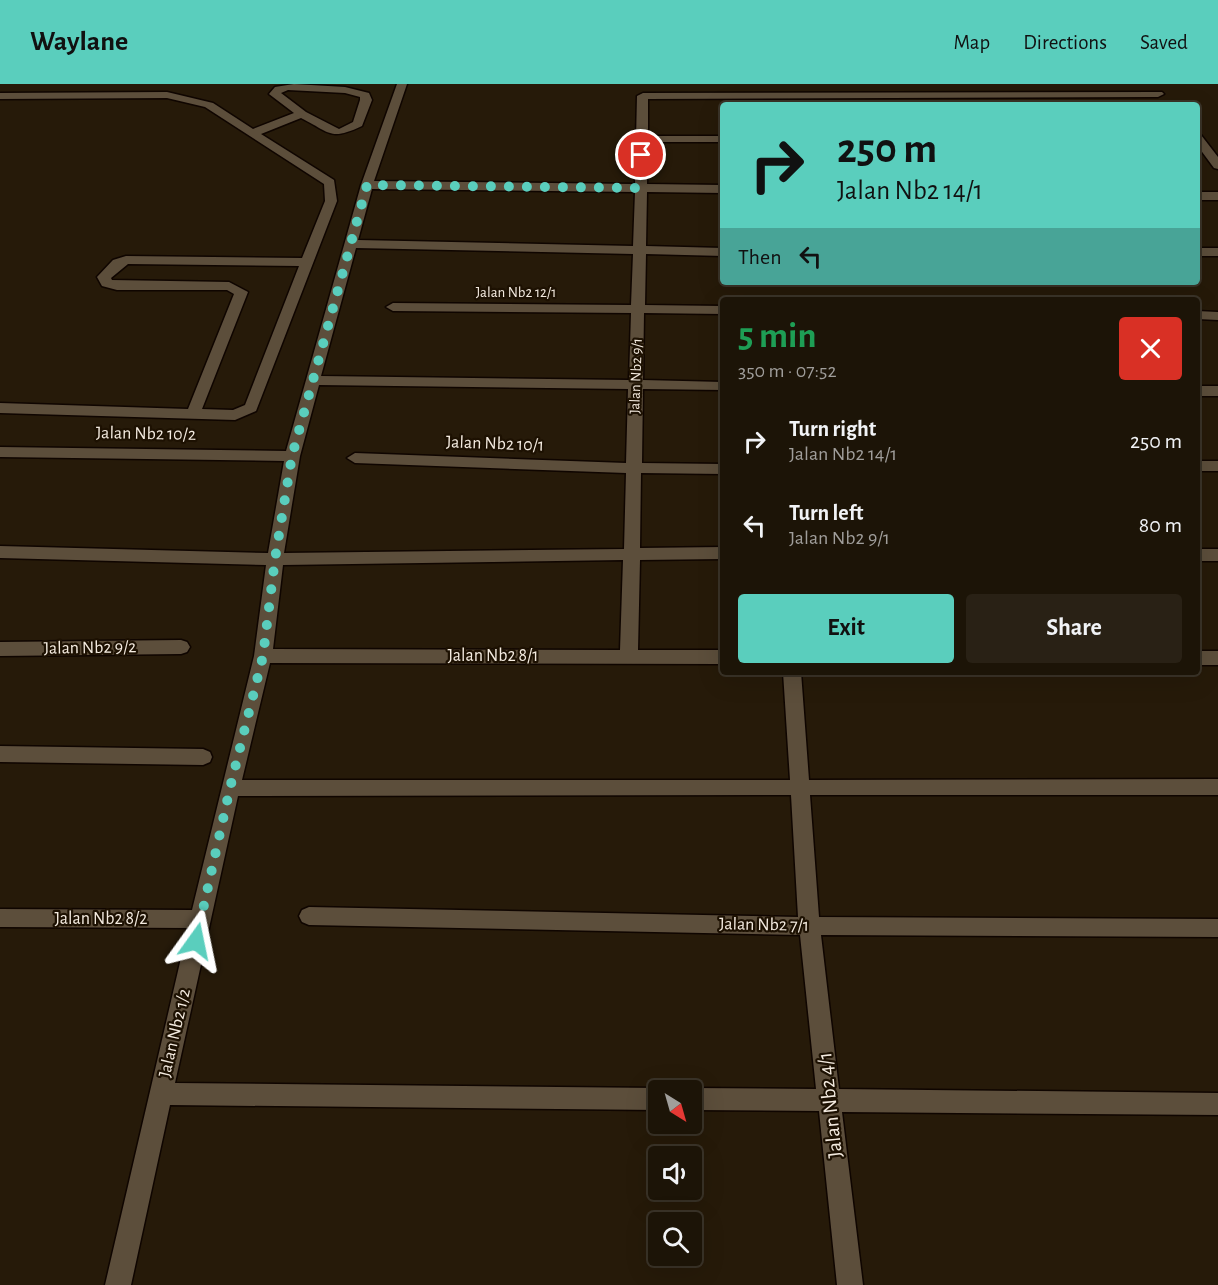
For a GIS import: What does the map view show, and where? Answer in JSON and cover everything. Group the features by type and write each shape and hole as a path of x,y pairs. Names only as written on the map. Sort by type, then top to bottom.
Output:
{"street":[{"name":"Jalan Nb2 1/2","path":"118,1285 230,788 263,656 275,559 292,456 367,185 402,84"},
{"path":"1150,84 1165,102"},
{"path":"252,133 302,114 339,133 358,124 366,100 364,95 345,90 288,87 279,89 275,94 302,114"},
{"path":"933,100 1158,94"},
{"path":"0,96 168,95 209,105 330,183 331,201 251,408 235,415 0,408"},
{"name":"Jalan Nb2 9/1","path":"629,657 643,96 933,100"},
{"path":"641,139 720,139"},
{"path":"1200,142 1218,165"},
{"path":"367,185 720,189"},
{"path":"1200,196 1218,196"},
{"path":"350,244 720,252"},
{"path":"1200,252 1218,252"},
{"path":"193,414 241,292 229,286 117,286 107,284 104,277 118,263 126,260 307,262"},
{"name":"Jalan Nb2 12/1","path":"393,307 720,310"},
{"path":"1200,315 1218,316"},
{"path":"313,380 720,386"},
{"path":"1200,391 1218,391"},
{"name":"Jalan Nb2 10/2","path":"0,452 292,456"},
{"name":"Jalan Nb2 10/1","path":"355,458 720,469"},
{"path":"1200,466 1218,466"},
{"path":"0,552 275,559 720,553"},
{"path":"1200,555 1218,555"},
{"name":"Jalan Nb2 9/2","path":"0,649 181,647"},
{"name":"Jalan Nb2 8/1","path":"263,656 720,657"},
{"path":"1200,658 1218,658"},
{"name":"Jalan Nb2 4/1","path":"792,675 809,926 850,1285"},
{"path":"0,754 203,757"},
{"path":"230,788 1218,787"},
{"name":"Jalan Nb2 7/1","path":"309,916 809,926 1218,928"},
{"name":"Jalan Nb2 8/2","path":"0,918 201,919"},
{"path":"162,1094 648,1099"},
{"path":"702,1099 1218,1104"}],"route":[{"path":"196,941 230,788 263,656 275,559 292,456 367,185 640,188 641,155"}]}
